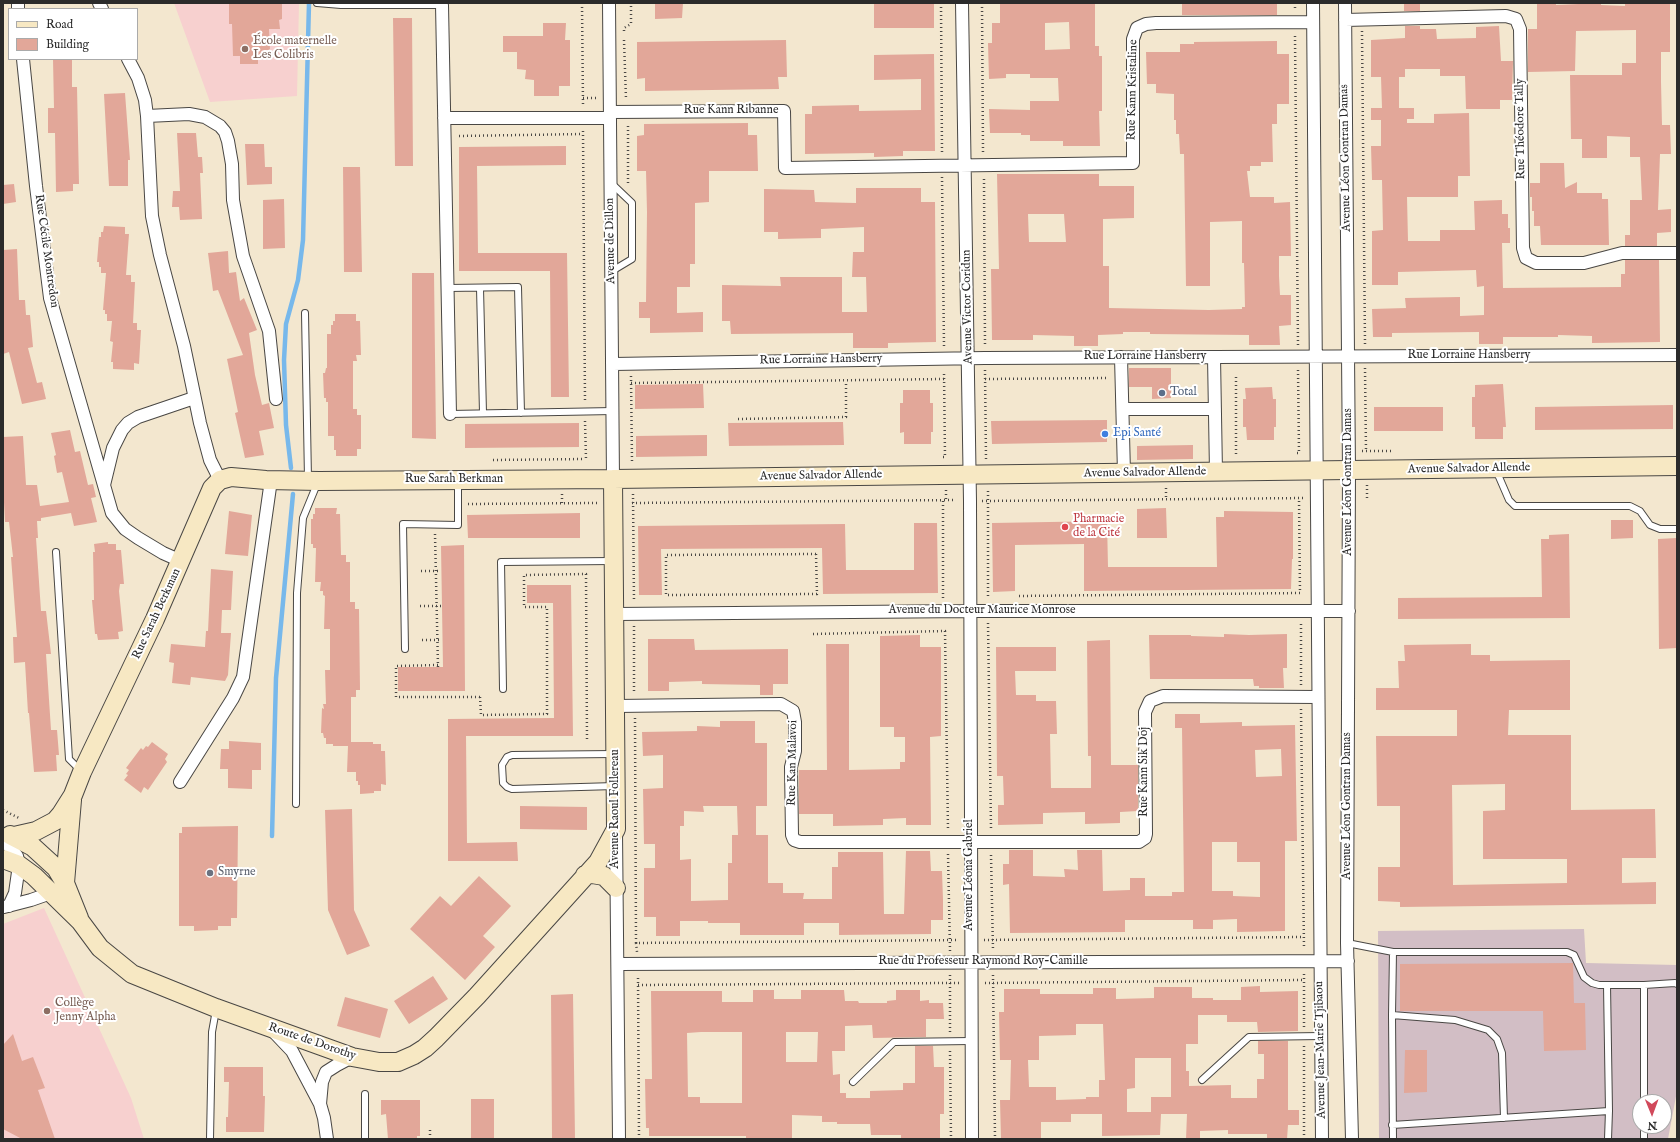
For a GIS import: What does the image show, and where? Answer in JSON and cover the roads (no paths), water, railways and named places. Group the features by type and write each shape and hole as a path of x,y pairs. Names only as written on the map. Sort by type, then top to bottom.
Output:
{"main road":[{"name":"Avenue Salvador Allende","path":"613,470 969,475 1677,466"},
{"name":"Rue Sarah Berkman","path":"73,795 82,772 155,619 212,488 220,480 232,477 313,481 458,480 613,470"},
{"name":"Avenue Raoul Follereau","path":"613,470 616,614 616,829"},
{"path":"7,836 28,834 51,824 61,814 73,795"},
{"path":"58,888 73,795"},
{"name":"Route de Dorothy","path":"58,888 100,948 132,974 216,1008 352,1057 379,1062 398,1062 425,1048 477,996 598,862 616,829"},
{"path":"7,836 33,847 56,868 58,888"},
{"path":"11,862 58,888"},
{"path":"585,875 592,874 604,876 616,888"}],"street":[{"name":"Avenue de Dillon","path":"609,3 613,470"},
{"name":"Avenue Victor Coridun","path":"962,3 968,358 970,611"},
{"path":"1313,3 1320,960"},
{"name":"Avenue Léon Gontran Damas","path":"1345,3 1349,356 1348,961"},
{"path":"442,5 450,414"},
{"name":"Rue Théodore Tally","path":"1345,20 1506,16 1516,19 1520,29 1523,248 1526,258 1536,263 1584,263 1622,254 1677,253"},
{"name":"Rue Kann Kristaline","path":"965,166 1133,163 1133,39 1137,28 1146,24 1313,22"},
{"name":"Rue Cécile Montredon","path":"23,60 36,186 50,298 112,514 125,529 163,553 181,561"},
{"path":"129,60 138,78 145,100 152,216 160,255 184,346 194,398 210,460 220,480"},
{"name":"Rue Kann Ribanne","path":"610,115 784,111 786,168 965,166"},
{"path":"147,116 189,114 205,117 220,126 225,132 232,164 233,200 243,256 269,331 276,399"},
{"path":"444,118 583,118 610,115"},
{"name":"Rue Lorraine Hansberry","path":"613,364 968,358 1677,355"},
{"path":"1121,357 1124,473"},
{"path":"1214,357 1216,472"},
{"name":"Rue Cécile Montredon","path":"104,486 113,448 122,430 128,423 138,417 194,398"},
{"path":"1123,409 1215,409"},
{"path":"180,782 233,698 243,677 271,480"},
{"name":"Avenue du Docteur Maurice Monrose","path":"616,614 970,611 1349,611"},
{"name":"Avenue Léona Gabriel","path":"970,611 972,1139"},
{"name":"Rue Kann Sik Doj","path":"970,842 1139,842 1145,838 1146,834 1145,712 1150,700 1163,696 1318,697"},
{"name":"Rue Kan Malavoi","path":"616,706 781,704 793,711 795,722 795,751 791,767 792,835 794,840 800,842 970,842"},
{"name":"Avenue Raoul Follereau","path":"616,829 619,1139"},
{"path":"6,907 16,893 11,862 17,856 7,836"},
{"path":"6,907 58,888"},
{"name":"Avenue Jean-Marie Tjibaou","path":"1320,960 1322,1139"},
{"path":"1348,961 1352,1139"},
{"name":"Rue du Professeur Raymond Roy-Camille","path":"618,964 1348,961"},
{"path":"268,1026 292,1051 320,1104 327,1139"},
{"path":"320,1104 322,1082 326,1072 352,1057"}],"lane":[{"path":"317,3 342,5 442,5"},
{"path":"610,183 632,203 632,258 612,271"},
{"path":"448,288 518,287 521,413"},
{"path":"480,288 483,413"},
{"path":"296,804 298,578 303,518 313,481 305,313"},
{"path":"450,414 613,411"},
{"path":"1495,468 1509,500 1515,506 1522,508 1630,506 1640,511 1650,525 1660,529 1677,529"},
{"path":"406,649 403,524 458,524 458,480"},
{"path":"56,552 69,759 82,772"},
{"path":"503,689 501,562 615,562"},
{"path":"616,754 517,754 506,757 502,765 503,783 507,787 512,788 616,786"},
{"path":"1348,943 1394,952 1567,952 1574,955 1584,978 1592,984 1677,984"},
{"path":"1393,1139 1392,1015 1394,952"},
{"path":"1607,985 1608,1139"},
{"path":"1644,985 1644,1094"},
{"path":"210,1139 212,1032 216,1008"},
{"path":"1392,1015 1455,1020 1488,1030 1497,1039 1502,1053 1504,1118"},
{"path":"1202,1080 1249,1037 1321,1036"},
{"path":"854,1082 894,1042 972,1041"},
{"path":"365,1094 365,1139"},
{"path":"1392,1125 1609,1111"}],"waterway":[{"path":"291,468 286,425 284,360 286,324 298,280 303,240 309,3"},
{"path":"272,836 276,678 293,494"}],"place":[{"name":"École maternelle Les Colibris","path":"245,49"},
{"name":"Total","path":"1162,393"},
{"name":"Epi Santé","path":"1105,434"},
{"name":"Pharmacie de la Cité","path":"1065,527"},
{"name":"Smyrne","path":"210,873"},
{"name":"Collège Jenny Alpha","path":"47,1011"}]}
